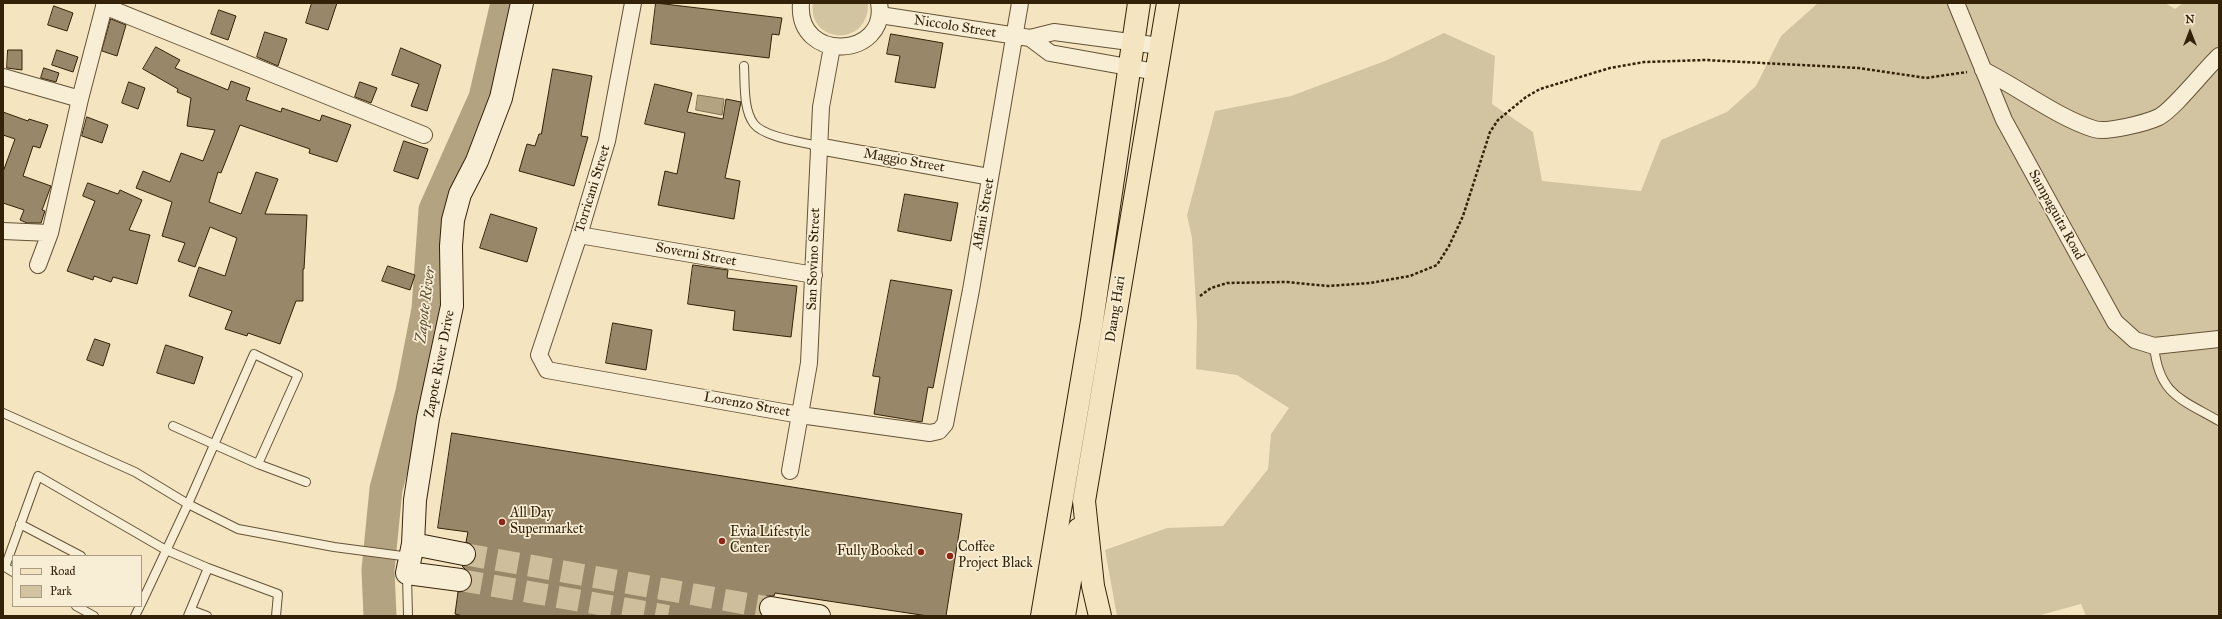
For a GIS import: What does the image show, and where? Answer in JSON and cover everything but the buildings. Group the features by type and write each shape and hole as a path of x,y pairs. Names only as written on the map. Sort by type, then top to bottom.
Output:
{"main road":[{"name":"Daang Hari","path":"1042,616 1092,321 1128,69 1139,3"},
{"name":"Daang Hari","path":"1100,616 1092,579 1084,501 1168,3"},
{"path":"1064,616 1084,501"}],"street":[{"name":"Zapote River Drive","path":"410,558 416,500 427,426 452,306 450,246 454,220 460,194 477,161 501,98 522,3"},
{"name":"Torricani Street","path":"547,370 539,355 579,235 612,124 633,3"},
{"path":"801,3 802,20 807,30 822,44 832,47 853,46 863,41 876,25 880,9"},
{"name":"Aflani Street","path":"945,424 971,290 990,177 1022,37 1020,3"},
{"name":"Sampaguita Road","path":"1956,3 2004,120 2115,322 2135,340 2154,346 2219,339"},
{"path":"38,266 50,233 80,99 105,5 424,135"},
{"name":"Niccolo Street","path":"880,9 1022,37 1050,53 1128,69 1156,72"},
{"name":"Niccolo Street","path":"1022,37 1054,32 1160,46"},
{"name":"San Sovino Street","path":"790,471 809,363 814,275 818,146 821,107 832,47"},
{"path":"1983,70 2012,84 2072,120 2095,129 2120,128 2160,116 2219,56"},
{"path":"3,77 80,99"},
{"name":"Maggio Street","path":"818,146 990,177"},
{"path":"3,231 50,233"},
{"name":"Soverni Street","path":"579,235 814,275"},
{"name":"Lorenzo Street","path":"547,370 800,414 930,433 939,431 945,424"},
{"path":"410,558 464,554"},
{"path":"410,558 460,580"},
{"path":"771,608 818,616"}],"lane":[{"path":"744,66 747,107 754,124 770,134 818,146"},
{"path":"2154,346 2156,362 2161,379 2174,394 2192,407 2219,421"},
{"path":"142,600 144,589 166,550 188,504 254,354 298,375 258,464"},
{"path":"3,413 135,472 188,504 238,528 334,547 410,558"},
{"path":"174,426 258,464 306,482"},
{"path":"12,571 5,567 38,476 166,550 208,568 278,594 276,616"},
{"path":"20,524 79,555"},
{"name":"Zapote River Drive","path":"408,616 410,558"},
{"path":"207,616 189,613 208,568"},
{"path":"78,607 94,616"},
{"path":"135,616 140,607"}],"path":[{"path":"1200,296 1211,288 1227,283 1287,282 1328,286 1370,283 1410,276 1437,265 1449,246 1463,216 1490,132 1498,120 1526,97 1540,89 1610,68 1644,62 1745,60 1878,70 1926,78 1983,70"}],"green space":[{"path":"813,3 868,3 866,18 859,28 849,34 839,35 828,33 819,26 814,16"},
{"path":"1818,3 2165,3 2175,9 2183,3 2219,3 2218,616 2086,616 2081,604 2037,616 1117,616 1105,550 1167,528 1223,526 1268,469 1271,434 1289,408 1237,375 1196,369 1197,322 1192,238 1187,215 1215,111 1291,96 1385,61 1444,33 1495,56 1492,104 1533,132 1542,181 1641,191 1661,140 1727,112 1756,86 1781,36"}],"shaded area":[{"path":"698,95 724,99 722,115 696,110"}],"waterway":[{"name":"Zapote River","path":"380,616 378,570 386,489 412,392 428,309 435,210 485,98 507,3"}],"tunnel":[{"path":"464,554 771,608"},
{"path":"460,580 668,616"}],"place":[{"name":"All Day Supermarket","path":"502,522"},
{"name":"Evia Lifestyle Center","path":"722,541"},
{"name":"Fully Booked","path":"921,552"},
{"name":"Coffee Project Black","path":"950,556"}]}
